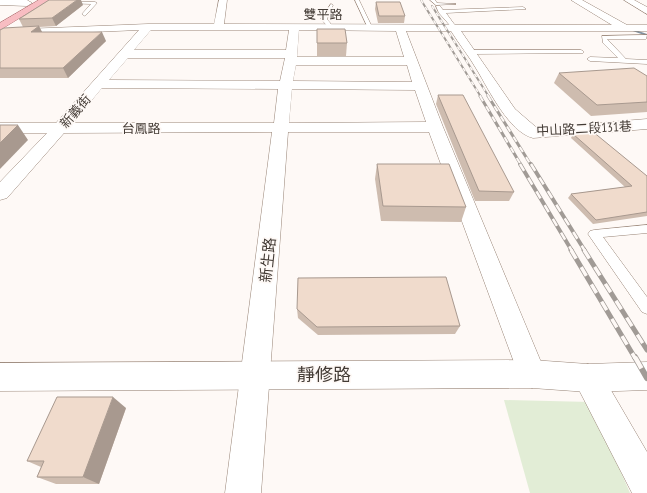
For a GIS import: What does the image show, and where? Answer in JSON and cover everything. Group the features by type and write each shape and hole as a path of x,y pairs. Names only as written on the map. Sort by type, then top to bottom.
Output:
{"main road":[{"path":"0,18 39,1"},
{"path":"0,27 39,1"}],"street":[{"path":"218,28 223,0"},
{"path":"575,0 624,28 645,32"},
{"path":"590,0 645,32"},
{"path":"628,0 647,11"},
{"path":"0,2 39,1"},
{"name":"雙平路","path":"0,33 148,27 624,28"},
{"name":"新義街","path":"0,194 61,128 148,27"},
{"name":"新生路","path":"243,493 285,87 291,57 294,28"},
{"path":"400,28 434,127 532,374"},
{"name":"中山路二段131巷","path":"454,28 472,52 509,112 533,132 647,124"},
{"path":"125,54 412,61"},
{"path":"99,84 285,87 420,86"},
{"name":"台鳳路","path":"0,128 434,127"},
{"name":"靜修路","path":"0,377 532,374 588,378 647,376"},
{"path":"588,378 647,486"}],"lane":[{"path":"357,0 371,28"},
{"path":"57,2 95,3 85,14"},
{"path":"434,2 458,4"},
{"path":"434,2 454,28"},
{"path":"331,5 324,19 331,28"},
{"path":"441,12 523,9"},
{"path":"624,61 605,42 604,37 645,32"},
{"path":"472,52 581,52"},
{"path":"590,60 647,62"},
{"path":"647,229 594,234 647,308"}],"green space":[{"path":"504,400 591,402 630,493 530,493"}],"building":[{"path":"49,0 77,0 52,18 19,19"},
{"path":"376,2 400,2 405,16 379,16"},
{"path":"39,26 31,32 102,32 63,68 0,68 0,30 4,28"},
{"path":"317,29 345,29 347,43 317,43"},
{"path":"634,68 647,76 647,102 597,105 559,73"},
{"path":"438,95 463,95 514,192 479,191"},
{"path":"0,125 18,125 0,143"},
{"path":"592,131 647,176 647,212 596,220 571,194 632,186 573,134 574,132"},
{"path":"377,164 449,164 466,207 383,206"},
{"path":"446,277 460,326 317,327 297,309 298,278"},
{"path":"57,397 113,397 83,477 37,477 44,461 27,461"}],"waterway":[{"path":"628,28 647,35"}],"railway":[{"path":"421,0 481,97"},
{"path":"432,6 489,97"},
{"path":"480,96 521,165"},
{"path":"488,96 531,165"},
{"path":"520,164 572,251"},
{"path":"531,164 585,251"},
{"path":"571,250 635,358"},
{"path":"584,250 647,350"},
{"path":"635,357 647,378"}]}
